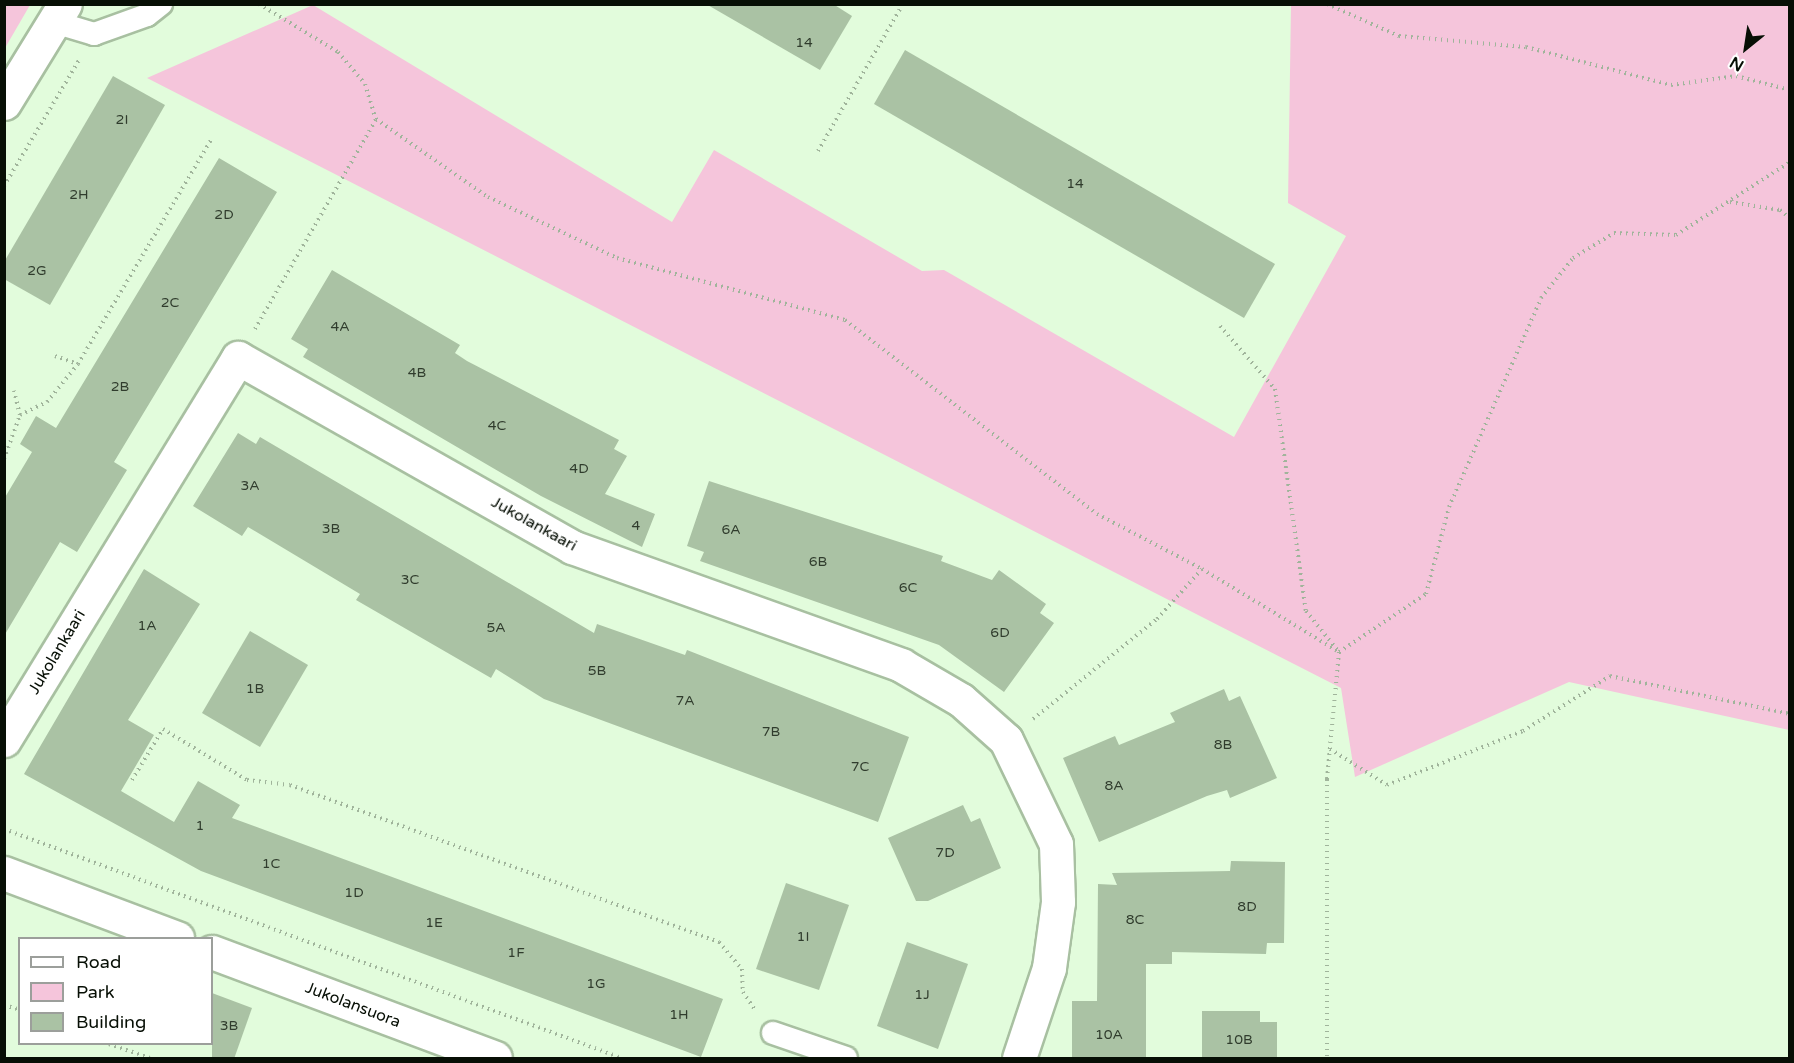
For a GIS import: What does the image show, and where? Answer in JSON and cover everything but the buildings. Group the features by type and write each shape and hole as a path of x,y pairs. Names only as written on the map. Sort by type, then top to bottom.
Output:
{"street":[{"path":"4,103 60,13"},
{"name":"Jukolankaari","path":"4,740 238,358 572,547 901,665 961,700 1006,740 1056,844 1058,902 1049,968 1019,1059"},
{"path":"4,873 172,937"},
{"name":"Jukolansuora","path":"213,952 452,1051 495,1059"}],"lane":[{"path":"60,13 94,34 147,15 161,4"},
{"path":"773,1033 846,1059"}],"path":[{"path":"258,4 338,52 365,84 376,119 488,197 617,258 845,320 1097,514 1202,569 1339,652"},
{"path":"818,152 903,4"},
{"path":"1327,4 1399,36 1526,46 1671,85 1736,76 1790,90"},
{"path":"4,186 94,34"},
{"path":"238,358 376,119"},
{"path":"20,414 47,402 78,364 211,140"},
{"path":"1339,652 1425,594 1449,507 1541,298 1573,258 1614,233 1676,235 1790,162"},
{"path":"1730,202 1780,210 1790,218"},
{"path":"1220,326 1275,389 1306,611 1339,652 1330,749 1327,1059"},
{"path":"55,356 78,364"},
{"path":"4,459 20,414 14,391"},
{"path":"1006,740 1157,619 1202,569"},
{"path":"1330,749 1387,785 1524,730 1610,676 1790,714"},
{"path":"132,780 163,729 247,780 290,785 719,942 742,969 743,992 773,1033"},
{"path":"4,829 621,1059"},
{"path":"112,1045 150,1059"}],"green space":[{"path":"4,5 30,5 5,48"},
{"path":"313,5 672,222 714,150 922,271 944,270 1234,437 1346,236 1288,203 1291,5 1789,5 1789,730 1569,682 1355,777 1341,688 147,78"}]}
